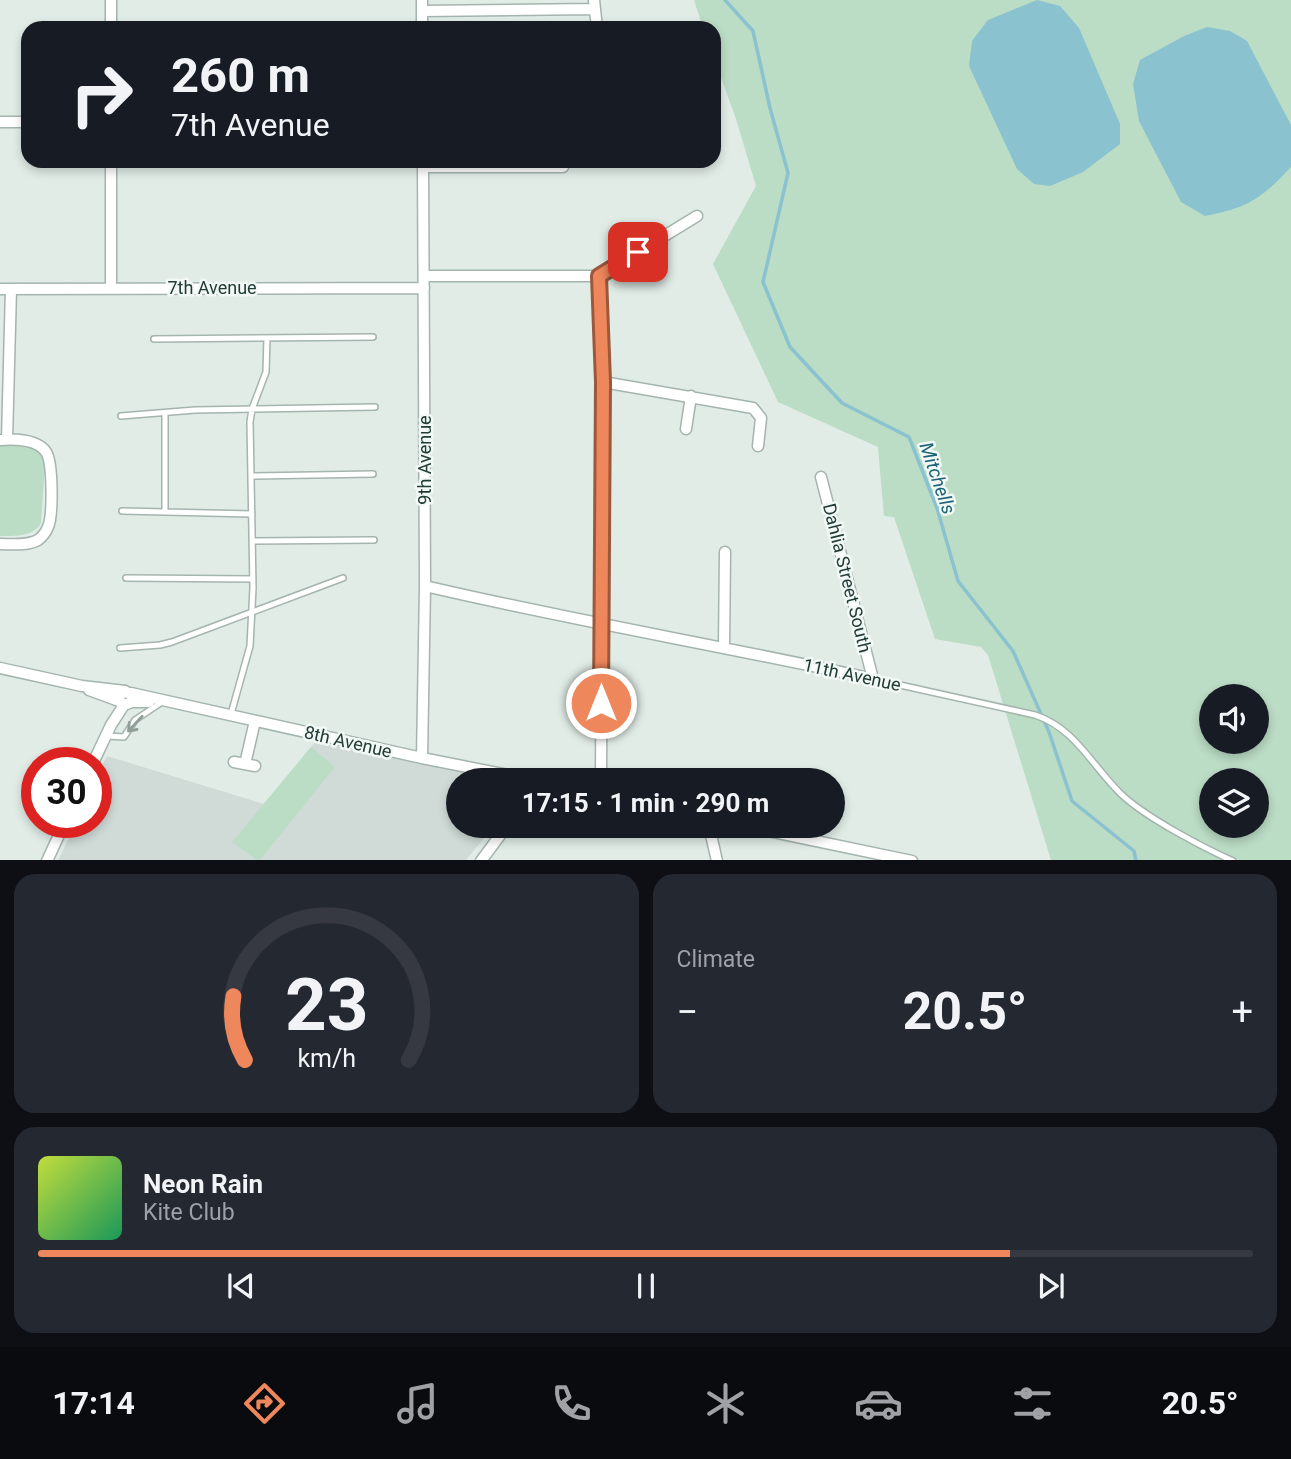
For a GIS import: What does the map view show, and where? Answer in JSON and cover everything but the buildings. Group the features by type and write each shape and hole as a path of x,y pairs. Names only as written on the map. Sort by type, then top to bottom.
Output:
{"street":[{"path":"111,0 111,21"},
{"path":"422,5 594,5"},
{"path":"0,121 21,121"},
{"path":"111,168 111,287"},
{"name":"9th Avenue","path":"422,758 425,586 423,168"},
{"path":"601,768 603,382 599,276 697,216"},
{"name":"7th Avenue","path":"6,289 424,282 599,276"},
{"path":"0,544 36,541 47,530 50,520 48,454 35,443 3,440 6,289"},
{"path":"603,382 753,408 761,418 758,446"},
{"path":"686,429 691,396"},
{"name":"Dahlia Street South","path":"821,477 873,679"},
{"path":"724,646 725,552"},
{"name":"11th Avenue","path":"425,586 602,625 724,646 873,679"},
{"name":"8th Avenue","path":"0,668 82,686 126,699 162,702 472,768"},
{"path":"100,747 126,699"},
{"path":"245,764 255,721"},
{"path":"47,860 57,838"},
{"path":"481,860 498,838"},
{"path":"711,838 716,860"},
{"path":"803,838 912,860"}],"lane":[{"path":"154,338 373,337"},
{"path":"231,716 250,646 253,579 250,422 266,372 267,338"},
{"path":"121,416 252,409 375,407"},
{"path":"165,413 165,512"},
{"path":"251,477 373,474"},
{"path":"122,511 251,513"},
{"path":"252,541 374,540"},
{"path":"126,578 253,579"},
{"path":"120,648 160,645 343,578"},
{"name":"11th Avenue","path":"873,679 1047,719 1067,732 1112,785 1133,803 1165,824 1233,860"},
{"path":"106,735 124,737 135,720 162,702"}],"shaded area":[{"path":"316,741 446,769 446,838 484,838 466,860 58,860 69,838 112,838 112,758 264,804"}],"green space":[{"path":"694,0 1291,0 1291,860 1051,860 988,655 981,647 935,639 894,517 884,516 878,447 778,402 713,264 756,186 721,77 721,21 701,21"},
{"path":"0,445 34,448 39,451 45,463 41,523 33,531 17,536 0,536"},
{"path":"311,747 335,767 260,860 257,860 232,842"}],"water":[{"path":"1037,0 1060,6 1079,28 1120,124 1120,144 1083,172 1050,186 1034,184 1017,169 969,66 972,41 988,20"},
{"path":"1207,27 1230,31 1247,41 1291,125 1291,167 1253,200 1205,216 1181,202 1139,121 1133,84 1140,60"}],"waterway":[{"name":"Mitchells","path":"725,0 753,31 788,173 763,282 790,347 842,403 909,437 937,508 958,581 1013,651 1049,732 1072,801 1134,851 1136,860"}],"route":[{"path":"601,703 603,382 599,276 638,252"}]}
